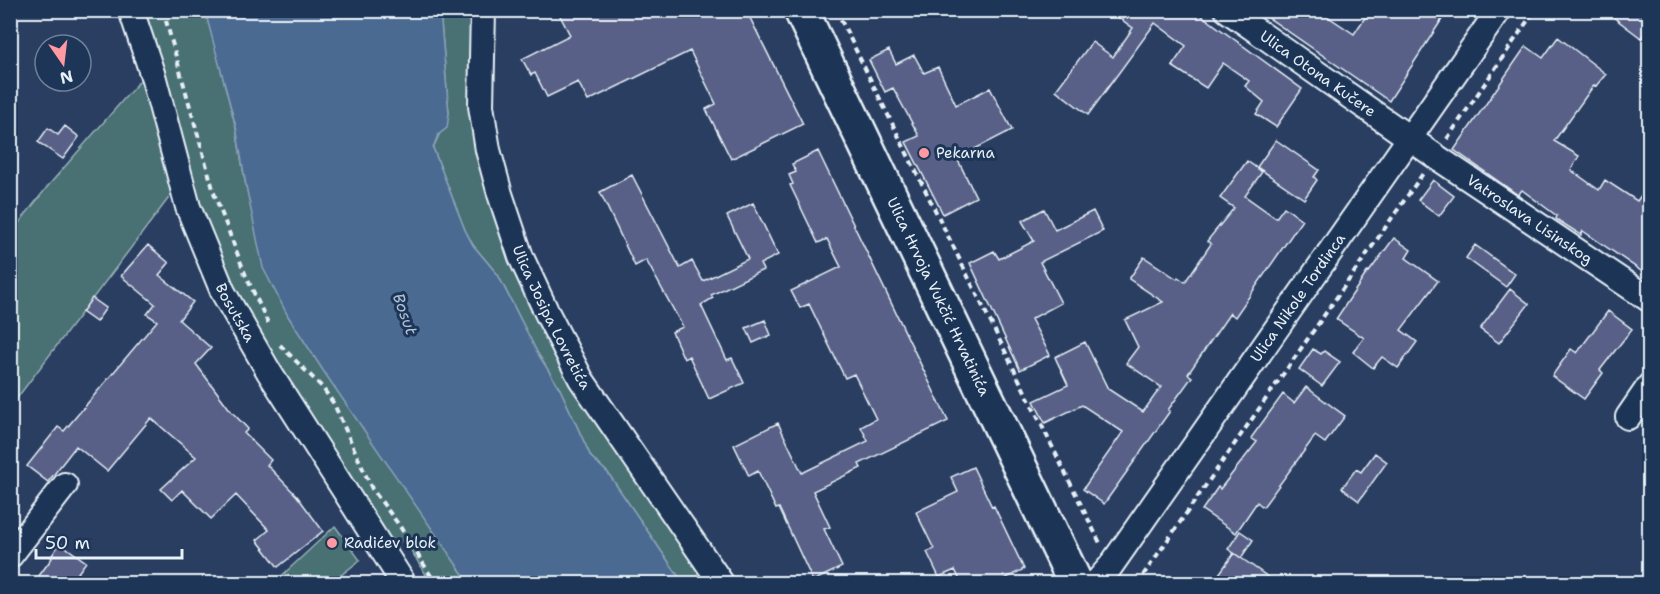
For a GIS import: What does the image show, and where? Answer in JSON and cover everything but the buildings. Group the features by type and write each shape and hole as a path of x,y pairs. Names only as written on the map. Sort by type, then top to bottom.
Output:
{"main road":[{"name":"Ulica Hrvoja Vukčić Hrvatinića","path":"801,10 1076,584"}],"street":[{"name":"Bosutska","path":"131,10 154,79 188,207 223,292 269,372 404,584"},
{"name":"Ulica Josipa Lovretića","path":"483,10 481,106 488,150 521,257 581,379 722,584"},
{"name":"Ulica Otona Kučere","path":"1227,10 1410,138"},
{"name":"Ulica Nikole Tordinca","path":"1103,575 1499,10"},
{"name":"Vatroslava Lisinskog","path":"1410,138 1650,300"},
{"path":"1628,417 1650,385"},
{"path":"10,556 65,485"}],"path":[{"path":"163,10 215,196 246,276 271,330"},
{"path":"836,10 1091,522 1103,575"},
{"path":"1137,584 1535,10"},
{"path":"276,340 322,387 334,404 372,489 399,525 436,584"}],"green space":[{"path":"140,11 206,11 236,128 246,186 288,316 469,583 431,583 404,539 394,546 258,335 217,257 189,174"},
{"path":"440,11 476,11 512,249 713,583 683,583 608,473 591,457 560,389 538,354 498,275 473,245 465,230 433,148 449,113"},
{"path":"143,77 176,184 171,195 11,406 11,233 48,186"},
{"name":"Radićev blok","path":"335,526 360,560 331,583 274,583"}],"water":[{"name":"Bosut","path":"205,11 440,11 449,113 447,128 438,135 433,148 465,230 473,245 498,275 538,354 560,389 591,457 608,473 683,583 469,583 324,372 288,316 263,268 236,127"}],"place":[{"name":"Pekarna","path":"924,153"},
{"name":"Radićev blok","path":"332,543"}]}
